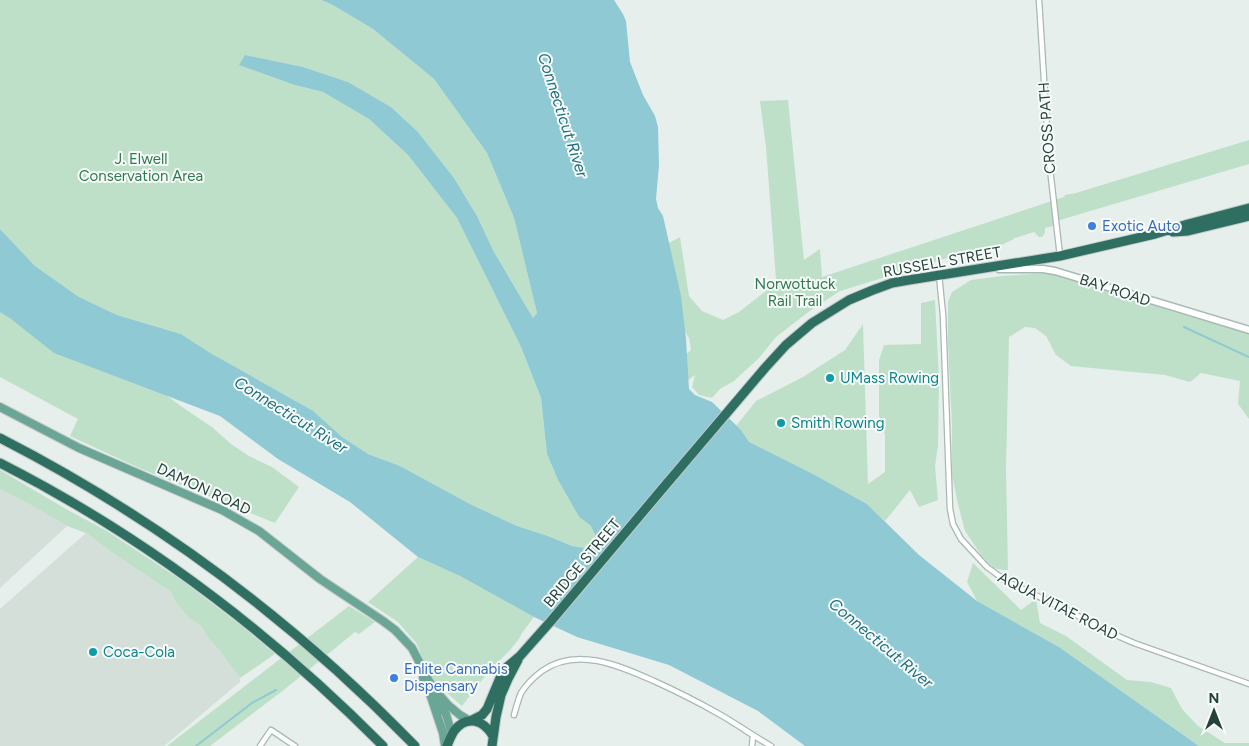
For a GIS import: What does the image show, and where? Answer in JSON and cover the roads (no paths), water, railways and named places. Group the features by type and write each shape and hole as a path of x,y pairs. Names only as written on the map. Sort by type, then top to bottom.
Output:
{"highway":[{"name":"RUSSELL STREET","path":"663,488 754,380 792,339 812,323 856,297 892,283 1060,256 1155,234 1249,208"},
{"name":"RUSSELL STREET","path":"1155,234 1188,231 1249,216"},
{"path":"0,438 88,486 158,530 233,584 329,662 415,746"},
{"path":"0,463 73,503 165,562 226,607 312,678 383,746"},
{"name":"BRIDGE STREET","path":"450,742 455,730 462,723 482,715 487,709 502,674 507,667 520,656 552,621 663,488"},
{"name":"BRIDGE STREET","path":"492,746 497,710 504,688 520,656"},
{"path":"470,721 476,721 484,726 492,736"}],"main road":[{"name":"BAY ROAD","path":"978,270 1043,269 1055,271 1249,330"},
{"name":"DAMON ROAD","path":"0,407 79,448 222,510 258,531 320,579 395,630 412,648 429,681 448,705 470,721"},
{"name":"DAMON ROAD","path":"420,664 424,682 443,733 450,742"},
{"name":"DAMON ROAD","path":"429,693 446,714 450,742"}],"street":[{"name":"CROSS PATH","path":"1038,0 1049,160 1060,256"},
{"name":"AQUA VITAE ROAD","path":"939,275 943,325 950,509 952,524 961,539 993,573 1012,585 1134,643 1249,684"},
{"path":"514,715 520,695 526,686 545,669 567,660 601,661 626,669 673,690 720,714 772,746"},
{"path":"260,746 271,730 296,746"},
{"path":"752,746 753,736"}],"water":[{"name":"Connecticut River","path":"321,0 614,0 626,21 630,62 643,95 655,116 658,127 659,165 656,199 658,208 663,216 681,296 689,389 695,395 712,402 741,430 749,442 867,504 919,555 977,601 1059,647 1199,746 805,746 758,711 669,665 577,637 534,617 460,576 418,557 350,502 278,459 220,416 54,353 0,312 0,229 35,266 79,297 117,315 181,334 212,354 313,411 342,437 368,454 400,466 470,504 517,526 572,546 585,548 597,545 598,540 590,525 579,517 558,480 547,454 541,398 521,347 457,218 408,155 369,119 323,92 295,85 239,65 245,55 303,67 348,82 391,107 418,132 454,178 477,216 494,252 533,318 537,313 514,218 487,153 434,79 373,29"}],"waterway":[{"path":"1184,327 1249,357"},
{"path":"196,746 252,703 276,690"}],"place":[{"name":"Exotic Auto","path":"1092,226"},
{"name":"UMass Rowing","path":"830,378"},
{"name":"Smith Rowing","path":"781,423"},
{"name":"Coca-Cola","path":"93,652"},
{"name":"Enlite Cannabis Dispensary","path":"394,678"}],"park label":[{"name":"J. Elwell Conservation Area","path":"141,168"},
{"name":"Norwottuck Rail Trail","path":"795,292"}]}
